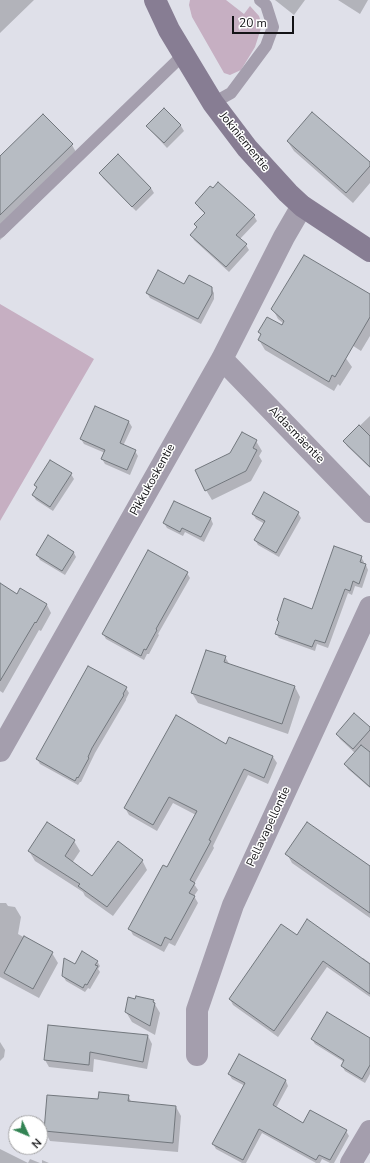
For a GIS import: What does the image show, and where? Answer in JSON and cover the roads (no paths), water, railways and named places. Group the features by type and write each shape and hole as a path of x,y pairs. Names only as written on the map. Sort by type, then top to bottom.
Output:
{"street":[{"name":"Jokiniementie","path":"155,0 168,30 212,102 247,148 288,193 302,206 370,251"},
{"name":"Pikkukoskentie","path":"0,752 222,359 284,237 302,206"},
{"name":"Aidasmäentie","path":"222,359 370,512"},
{"name":"Pellavapellontie","path":"197,1055 197,1010 233,905 370,606"},
{"path":"352,1163 370,1131"}],"lane":[{"path":"212,102 231,93 266,46 273,27 266,4 260,0"},
{"path":"0,232 183,54"}]}
